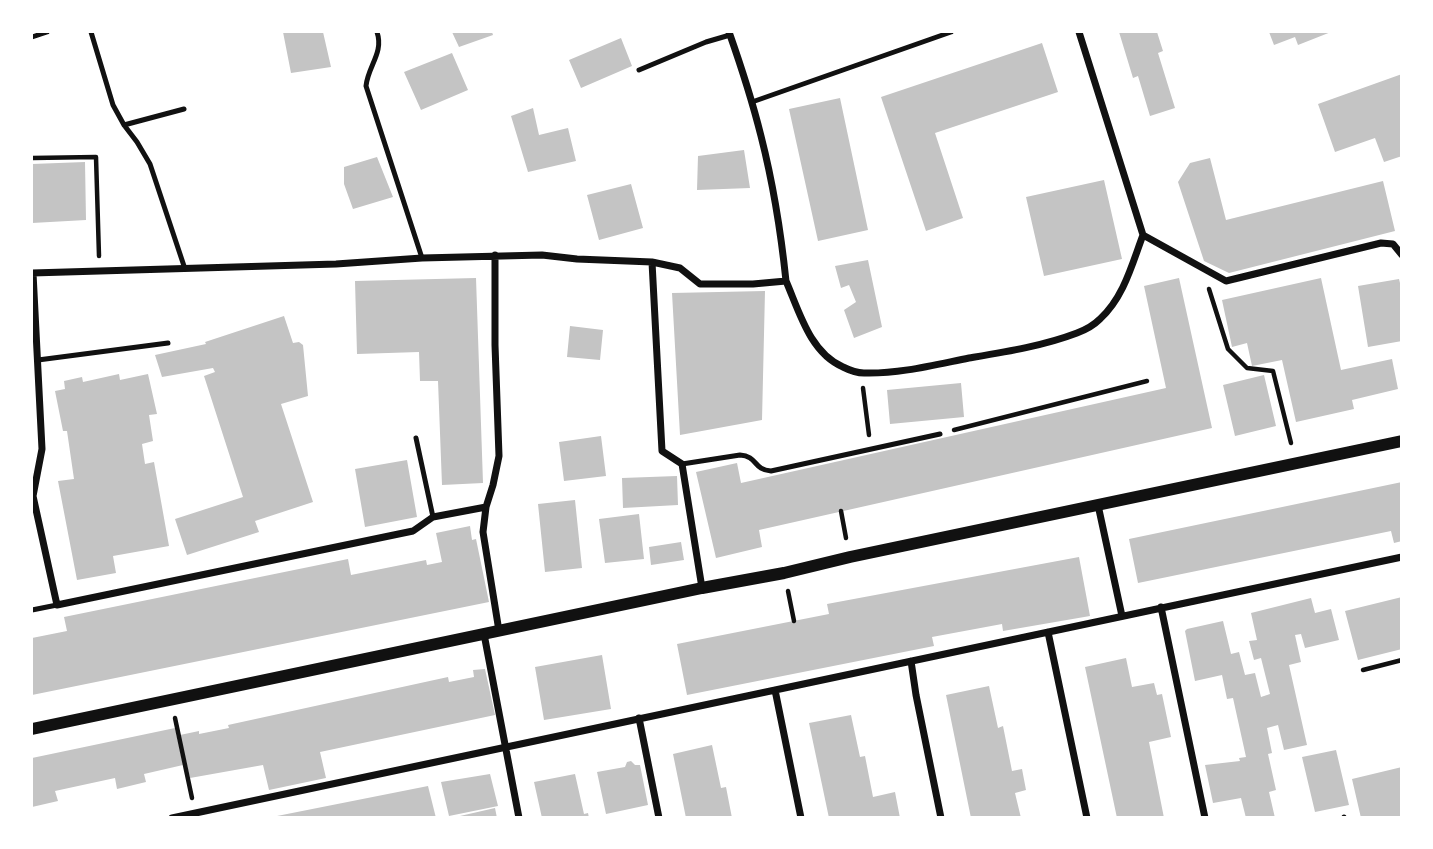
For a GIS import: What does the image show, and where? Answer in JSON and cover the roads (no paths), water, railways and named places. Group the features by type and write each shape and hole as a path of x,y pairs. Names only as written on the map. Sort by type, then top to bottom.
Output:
{"street":[{"path":"729,33 762,138 786,281 821,352 843,368 861,373 929,366 1056,340 1080,332 1098,321 1112,307 1125,285 1143,235 1079,32"},
{"path":"1143,235 1226,281 1381,243 1393,244 1402,255"},
{"path":"495,255 499,456 486,507 483,532 499,631"},
{"path":"486,507 433,517 413,531 58,605 33,496 42,449 32,273 542,255 577,260 652,262 680,268 700,284 786,281"},
{"path":"652,262 662,451 682,464 702,588"},
{"path":"32,729 1402,441"},
{"path":"1098,505 1122,616"},
{"path":"172,817 1402,557"},
{"path":"1161,607 1205,817"},
{"path":"1048,632 1087,817"},
{"path":"484,634 519,817"},
{"path":"911,660 942,817"},
{"path":"775,690 801,817"},
{"path":"639,718 659,817"}],"lane":[{"path":"32,37 47,32"},
{"path":"92,32 113,105 150,164 185,269"},
{"path":"377,32 379,48 367,75 366,86 422,258"},
{"path":"752,102 951,32"},
{"path":"639,70 729,33"},
{"path":"124,125 184,108"},
{"path":"38,360 168,344"},
{"path":"682,464 740,455 751,457 758,467 771,471 940,434"},
{"path":"416,438 433,517"},
{"path":"32,610 58,605"}]}
